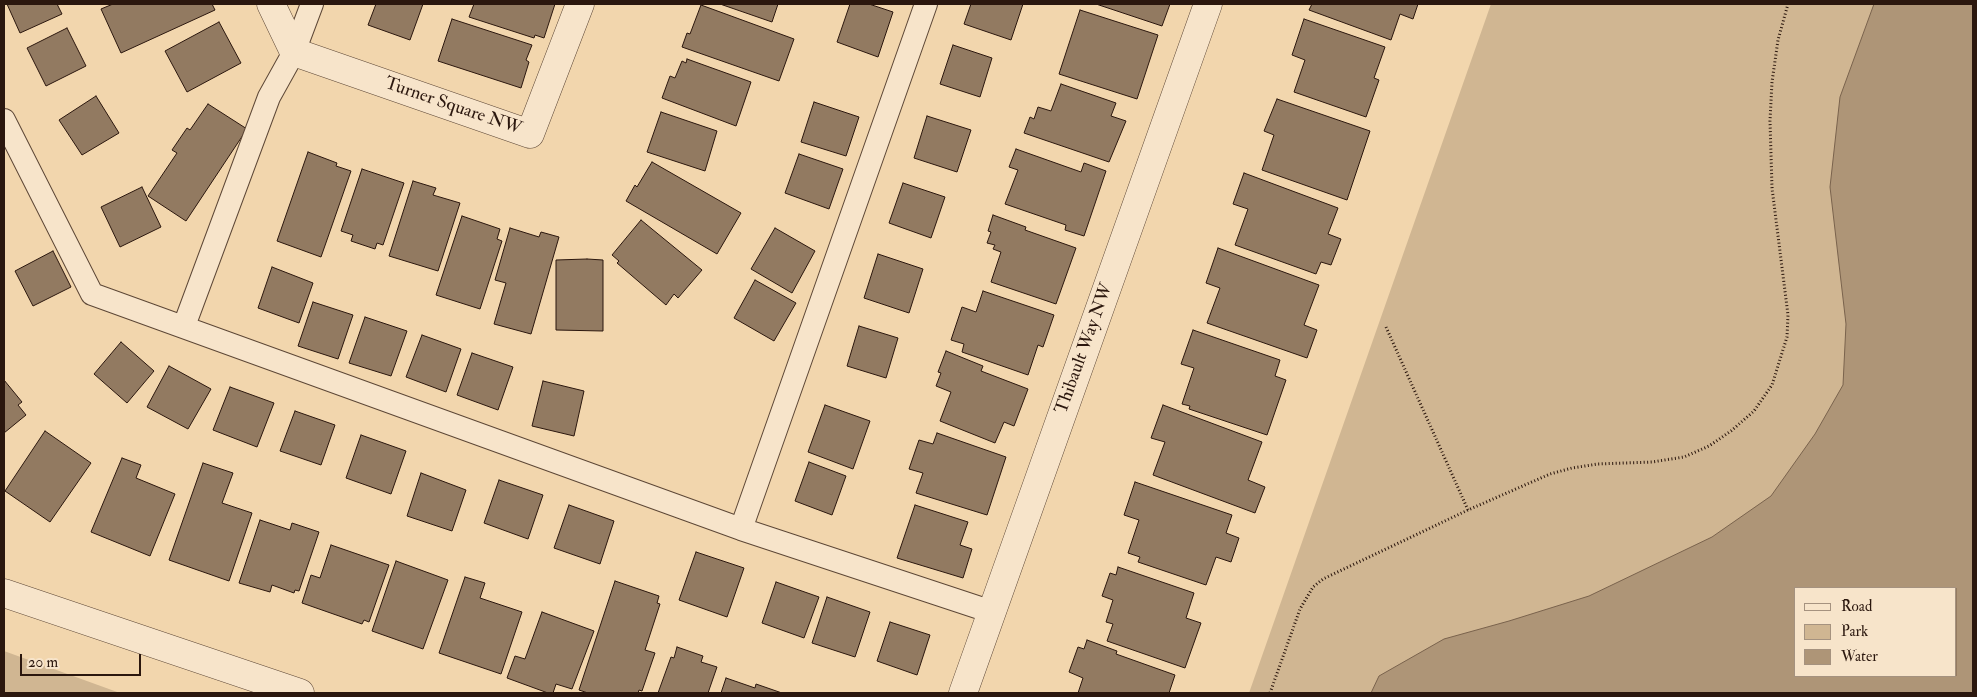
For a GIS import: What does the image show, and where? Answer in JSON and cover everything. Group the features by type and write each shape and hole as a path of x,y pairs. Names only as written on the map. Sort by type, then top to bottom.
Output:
{"street":[{"path":"271,4 294,52"},
{"name":"Turner Square NW","path":"294,52 530,134 580,4"},
{"name":"Thibault Way NW","path":"963,693 1208,4"},
{"path":"4,593 300,693"}],"lane":[{"path":"184,326 269,97 294,52 312,4"},
{"path":"741,529 926,4"},
{"path":"4,120 92,294 741,529 992,612"}],"path":[{"path":"1270,693 1300,609 1313,586 1323,579 1468,510 1550,474 1572,468 1652,462 1684,457 1709,446 1731,431 1754,411 1772,385 1787,338 1788,315 1772,188 1770,121 1774,65 1778,40 1788,4"},
{"path":"1386,327 1468,510"}],"green space":[{"path":"1491,4 1973,4 1973,693 1249,693"},
{"path":"4,651 120,693 4,693"}],"water":[{"path":"1874,4 1973,4 1973,693 1371,693 1379,676 1444,639 1589,596 1712,537 1771,496 1815,434 1843,385 1846,324 1830,187 1840,97"}],"building":[{"path":"7,4 57,4 62,14 20,33"},
{"path":"113,4 212,4 215,10 121,53 101,9"},
{"path":"376,4 423,4 410,40 368,25"},
{"path":"474,4 555,4 544,38 535,35 534,38 469,17"},
{"path":"720,4 778,4 772,22"},
{"path":"850,4 869,4 893,12 878,57 837,42"},
{"path":"971,4 1023,4 1011,40 964,24"},
{"path":"1096,4 1170,4 1162,26"},
{"path":"1312,4 1418,4 1413,19 1400,14 1391,40 1309,10"},
{"path":"701,5 794,39 779,81 682,47 687,33 690,34"},
{"path":"1080,10 1158,35 1137,99 1059,74"},
{"path":"452,19 532,45 526,60 529,62 521,88 438,61"},
{"path":"1304,19 1385,47 1374,78 1379,80 1366,117 1294,92 1305,60 1292,55"},
{"path":"219,22 241,63 187,92 165,51"},
{"path":"67,28 86,66 46,86 27,48"},
{"path":"953,45 992,58 980,97 940,84"},
{"path":"687,59 751,82 736,126 662,98 670,76 675,78 682,61 686,63"},
{"path":"1061,84 1116,103 1111,116 1126,121 1109,162 1024,133 1030,117 1034,119 1038,107 1051,111"},
{"path":"96,96 119,133 82,155 59,120"},
{"path":"1277,99 1370,131 1347,200 1262,170 1274,135 1264,131"},
{"path":"814,102 859,117 846,156 801,142"},
{"path":"208,104 247,129 186,221 148,196 177,153 172,150 187,128 190,130"},
{"path":"661,112 717,131 705,171 647,152"},
{"path":"927,116 971,130 957,172 914,158"},
{"path":"1016,149 1081,172 1084,163 1106,171 1084,236 1065,230 1066,225 1005,204 1018,170 1009,167"},
{"path":"308,152 337,163 336,166 351,171 321,257 277,241"},
{"path":"799,154 843,169 829,209 785,193"},
{"path":"652,162 741,213 717,254 626,201"},
{"path":"362,169 404,183 383,245 377,243 375,249 351,241 353,235 341,231"},
{"path":"1244,173 1338,208 1328,234 1341,239 1331,265 1321,262 1316,274 1235,245 1248,209 1233,204"},
{"path":"413,181 436,188 433,195 460,203 438,271 389,256"},
{"path":"903,183 945,197 931,238 889,223"},
{"path":"142,187 161,227 120,247 101,207"},
{"path":"993,215 1026,227 1025,230 1076,248 1056,304 991,282 1001,252 993,249 995,245 987,243 991,232 988,231"},
{"path":"462,216 500,229 497,239 502,241 480,309 436,295"},
{"path":"641,220 702,270 678,298 674,294 666,305 617,263 619,261 612,255"},
{"path":"510,228 539,237 541,232 559,237 531,334 494,324 506,283 495,280"},
{"path":"775,228 815,251 792,293 751,269"},
{"path":"1218,248 1319,285 1304,325 1317,330 1307,358 1207,323 1220,288 1206,283"},
{"path":"53,251 71,287 33,306 15,271"},
{"path":"878,254 923,269 909,313 864,298"},
{"path":"556,260 603,260 603,331 556,330"},
{"path":"272,267 313,283 299,323 258,308"},
{"path":"755,280 796,303 774,341 734,318"},
{"path":"983,291 1054,315 1043,347 1038,345 1028,375 962,352 964,344 951,340 962,307 976,312"},
{"path":"313,302 353,315 338,359 298,346"},
{"path":"365,317 407,331 391,376 349,363"},
{"path":"859,326 898,338 886,378 847,366"},
{"path":"1193,330 1280,360 1275,376 1286,380 1267,435 1189,409 1190,406 1182,404 1194,368 1181,364"},
{"path":"422,335 461,349 446,392 406,377"},
{"path":"121,342 154,371 127,403 94,374"},
{"path":"946,351 983,366 981,371 1028,389 1014,426 1004,422 995,443 940,421 951,392 936,386 941,373 938,372"},
{"path":"472,353 513,367 498,410 457,395"},
{"path":"169,366 211,389 188,429 147,407"},
{"path":"4,380 22,402 18,405 26,415 4,433"},
{"path":"543,381 584,391 574,436 532,426"},
{"path":"230,387 274,403 257,447 213,430"},
{"path":"825,405 870,421 853,469 808,452"},
{"path":"1163,405 1262,442 1248,480 1265,487 1255,513 1153,475 1165,442 1151,438"},
{"path":"295,411 335,425 321,465 280,451"},
{"path":"45,431 91,463 50,522 5,491"},
{"path":"937,433 1006,457 987,515 916,493 923,473 909,469 919,440 933,444"},
{"path":"361,435 406,451 391,494 346,478"},
{"path":"122,458 141,465 136,478 175,494 150,556 91,532"},
{"path":"809,462 846,476 832,515 795,501"},
{"path":"203,463 233,473 222,503 252,513 229,581 169,560"},
{"path":"421,473 466,490 452,531 407,516"},
{"path":"499,480 543,495 528,539 484,523"},
{"path":"1135,482 1232,515 1226,533 1239,538 1231,562 1216,557 1206,585 1138,562 1140,557 1128,553 1139,520 1124,515"},
{"path":"569,505 614,521 600,564 554,548"},
{"path":"915,505 968,522 960,545 972,549 963,578 897,558"},
{"path":"260,520 290,530 292,523 319,532 299,591 295,590 294,593 272,585 270,592 239,583"},
{"path":"331,545 389,565 369,622 364,620 362,624 302,603 311,575 320,578"},
{"path":"696,552 744,568 727,617 679,600"},
{"path":"396,561 448,580 423,649 372,631"},
{"path":"1118,567 1194,593 1186,618 1201,623 1185,668 1107,641 1113,624 1106,622 1113,600 1102,596 1110,573 1116,575"},
{"path":"465,577 485,583 480,598 522,612 501,674 439,653"},
{"path":"615,581 659,596 657,603 660,604 645,650 655,653 642,691 639,690 638,693 588,693 579,690"},
{"path":"776,582 819,597 804,638 762,623"},
{"path":"827,597 870,612 855,657 812,643"},
{"path":"542,612 594,631 572,689 556,684 553,693 548,693 507,678 515,656 525,659"},
{"path":"890,622 930,635 917,675 877,661"},
{"path":"1087,640 1117,651 1116,654 1175,675 1169,693 1078,693 1083,678 1069,672 1078,647 1084,649"},
{"path":"677,647 703,656 701,662 717,667 708,693 658,693 671,657 674,658"},
{"path":"726,678 755,688 756,684 782,693 721,693"}]}
